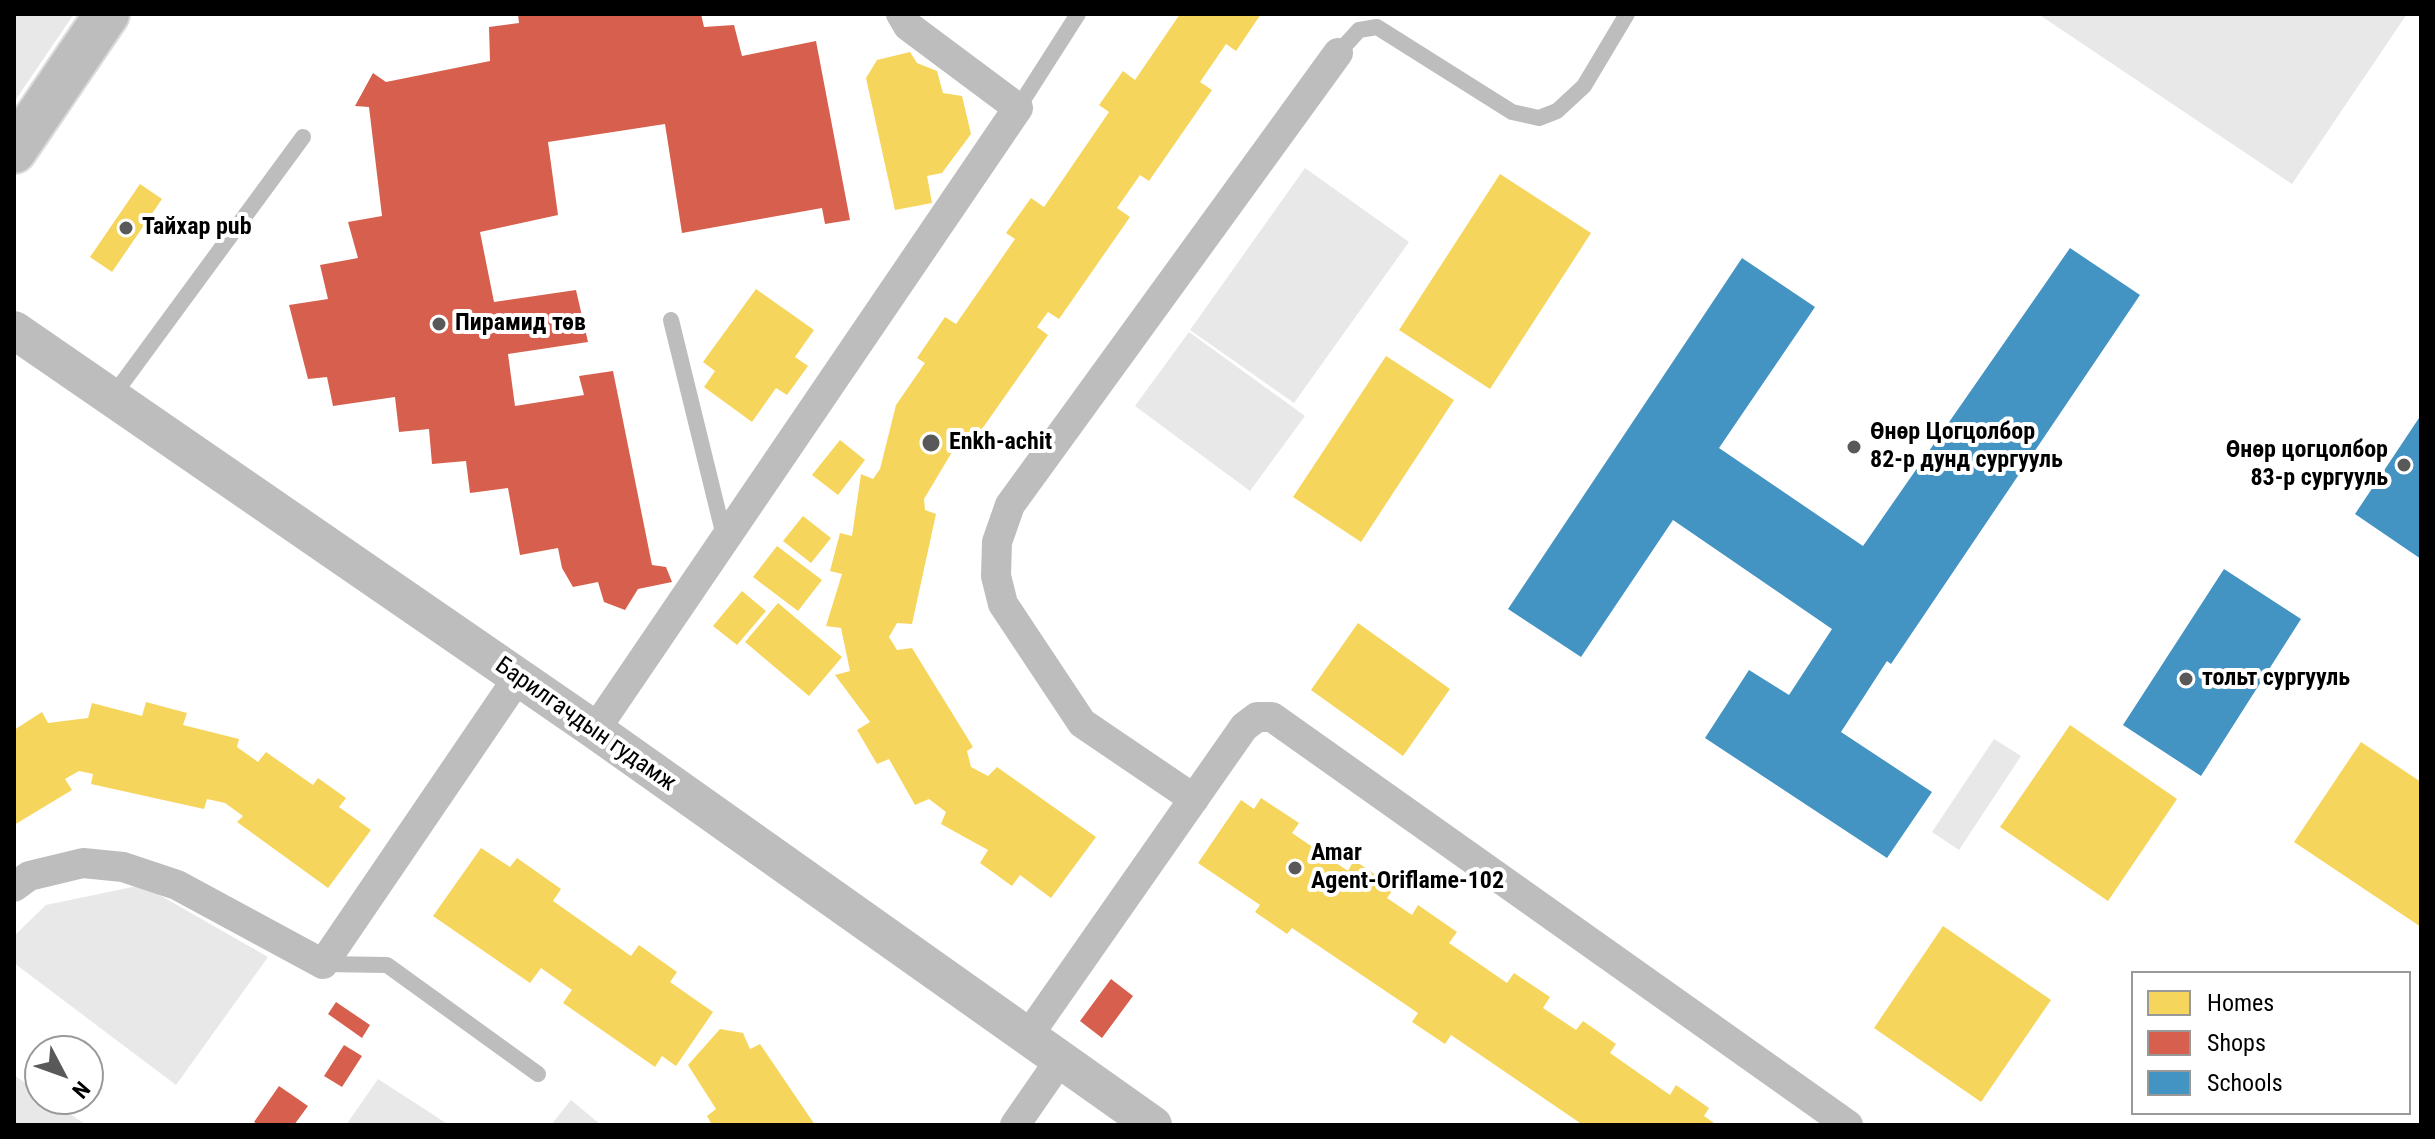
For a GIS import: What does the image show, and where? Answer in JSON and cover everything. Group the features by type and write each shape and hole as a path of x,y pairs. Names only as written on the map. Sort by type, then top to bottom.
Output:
{"highway":[{"path":"14,151 107,14"}],"street":[{"path":"595,730 1018,108 908,26 901,14"},
{"path":"1194,799 1082,723 1003,604 996,576 997,542 1010,505 1338,53"},
{"name":"Барилгачдын гудамж","path":"14,330 595,730 1153,1125"},
{"path":"14,887 29,876 83,863 123,867 177,885 323,964 517,679"},
{"path":"1028,1036 1244,727 1257,717 1272,717 1848,1125"},
{"path":"1015,1125 1060,1060"}],"lane":[{"path":"1018,108 1078,14"},
{"path":"1338,53 1359,30 1377,27 1512,112 1539,118 1557,111 1584,86 1627,14"},
{"path":"111,397 303,137"},
{"path":"671,320 725,541"},
{"path":"323,964 387,965 538,1074"}],"shaded area":[{"path":"14,14 74,14 14,102"},
{"path":"2038,14 2407,14 2292,184"},
{"path":"1305,168 1409,242 1294,403 1190,330"},
{"path":"1189,332 1305,416 1250,491 1135,406"},
{"path":"1994,739 2021,756 1959,850 1932,832"},
{"path":"142,885 268,957 176,1085 14,963 14,936 46,905"},
{"path":"14,1075 24,1082 24,1115 72,1115 86,1125 14,1125"},
{"path":"378,1079 449,1125 346,1125"},
{"path":"571,1100 601,1125 551,1125"}],"building: Homes":[{"path":"1180,14 1261,14 1236,51 1226,44 1200,82 1212,90 1149,181 1140,175 1117,208 1130,217 1059,319 1048,312 1037,327 1048,335 975,439 964,432 924,499 925,510 936,514 912,624 897,623 889,637 897,650 912,648 973,747 967,751 971,767 988,776 997,767 1096,837 1051,898 1020,875 1012,886 980,863 988,850 941,824 946,812 929,799 915,805 889,759 877,764 857,730 870,722 835,675 850,671 841,628 826,626 842,574 830,571 840,533 852,536 861,474 873,479 880,469 896,405 925,363 917,358 945,317 956,324 1015,239 1006,233 1031,198 1044,207 1109,112 1099,105 1123,71 1135,80"},
{"path":"910,52 917,63 937,71 943,93 962,96 971,134 942,173 927,176 932,203 895,210 866,78 877,60"},
{"path":"1500,174 1591,233 1490,389 1399,330"},
{"name":"Тайхар pub","path":"140,184 162,199 112,272 90,257"},
{"path":"756,289 814,330 795,357 808,366 787,395 776,388 752,422 704,387 715,371 703,362"},
{"path":"1386,356 1454,400 1361,542 1293,497"},
{"path":"840,440 865,460 838,495 812,475"},
{"path":"803,516 831,538 811,563 783,541"},
{"path":"777,546 822,580 798,611 753,577"},
{"path":"742,591 766,611 737,645 713,626"},
{"path":"778,603 842,657 809,696 745,642"},
{"path":"1358,623 1450,689 1403,756 1311,690"},
{"path":"146,702 187,713 183,725 239,739 237,747 258,762 266,752 313,785 318,778 346,798 339,807 371,830 328,888 237,822 243,816 225,803 207,799 204,809 91,784 93,774 79,771 65,779 72,790 14,825 14,730 42,712 48,723 88,718 92,703 142,716"},
{"path":"2070,725 2177,799 2108,901 2000,827"},
{"path":"2361,742 2421,782 2421,927 2294,842"},
{"path":"1261,798 1299,823 1292,833 1348,871 1354,860 1394,888 1387,898 1412,915 1418,905 1457,932 1449,943 1507,983 1514,973 1550,997 1543,1008 1576,1030 1583,1021 1616,1044 1610,1053 1670,1095 1676,1085 1709,1108 1704,1116 1717,1125 1583,1125 1451,1035 1445,1044 1412,1022 1418,1013 1292,928 1287,934 1255,912 1260,905 1198,863 1241,800 1254,809"},
{"path":"481,848 510,867 517,858 561,889 553,901 631,956 639,945 677,972 670,982 713,1012 676,1066 662,1056 655,1067 563,1003 572,990 541,968 530,983 433,916"},
{"path":"1943,926 2051,1000 1981,1102 1874,1028"},
{"path":"720,1029 743,1033 750,1049 760,1044 815,1125 712,1125 707,1116 716,1109 688,1065"}],"building: Shops":[{"name":"Пирамид төв","path":"518,14 701,14 704,27 734,25 742,56 816,41 850,220 825,224 822,208 682,233 665,124 548,142 558,215 480,232 494,302 576,290 588,342 508,354 515,406 584,395 579,376 613,371 652,565 666,567 672,582 638,589 625,610 604,602 598,582 573,587 562,568 558,548 520,555 508,488 470,493 466,461 432,464 429,429 399,432 395,397 333,406 327,377 308,379 289,305 328,299 320,265 358,258 348,222 382,216 369,107 355,106 373,73 386,82 490,61 489,27 519,23"},
{"path":"1111,979 1133,996 1102,1038 1080,1021"},
{"path":"336,1002 370,1025 362,1038 328,1014"},
{"path":"344,1045 362,1056 342,1087 324,1076"},
{"path":"279,1086 308,1106 294,1125 259,1125 254,1122"}],"building: Schools":[{"path":"2070,248 2140,295 1891,664 1887,661 1841,732 1932,792 1887,858 1705,738 1749,670 1789,695 1832,629 1673,520 1581,657 1508,609 1742,258 1815,307 1719,448 1863,546"},
{"name":"Өнөр цогцолбор 83-р сургууль","path":"2421,415 2421,559 2355,514"},
{"path":"2224,569 2301,619 2201,776 2123,725"}],"place":[{"name":"Тайхар pub","path":"126,228"},
{"name":"Пирамид төв","path":"439,324"},
{"name":"Enkh-achit","path":"931,443"},
{"name":"Өнөр Цогцолбор 82-р дунд сургууль","path":"1854,447"},
{"name":"Өнөр цогцолбор 83-р сургууль","path":"2404,465"},
{"name":"тольт сургууль","path":"2186,679"},
{"name":"Amar Agent-Oriflame-102","path":"1295,868"}]}
